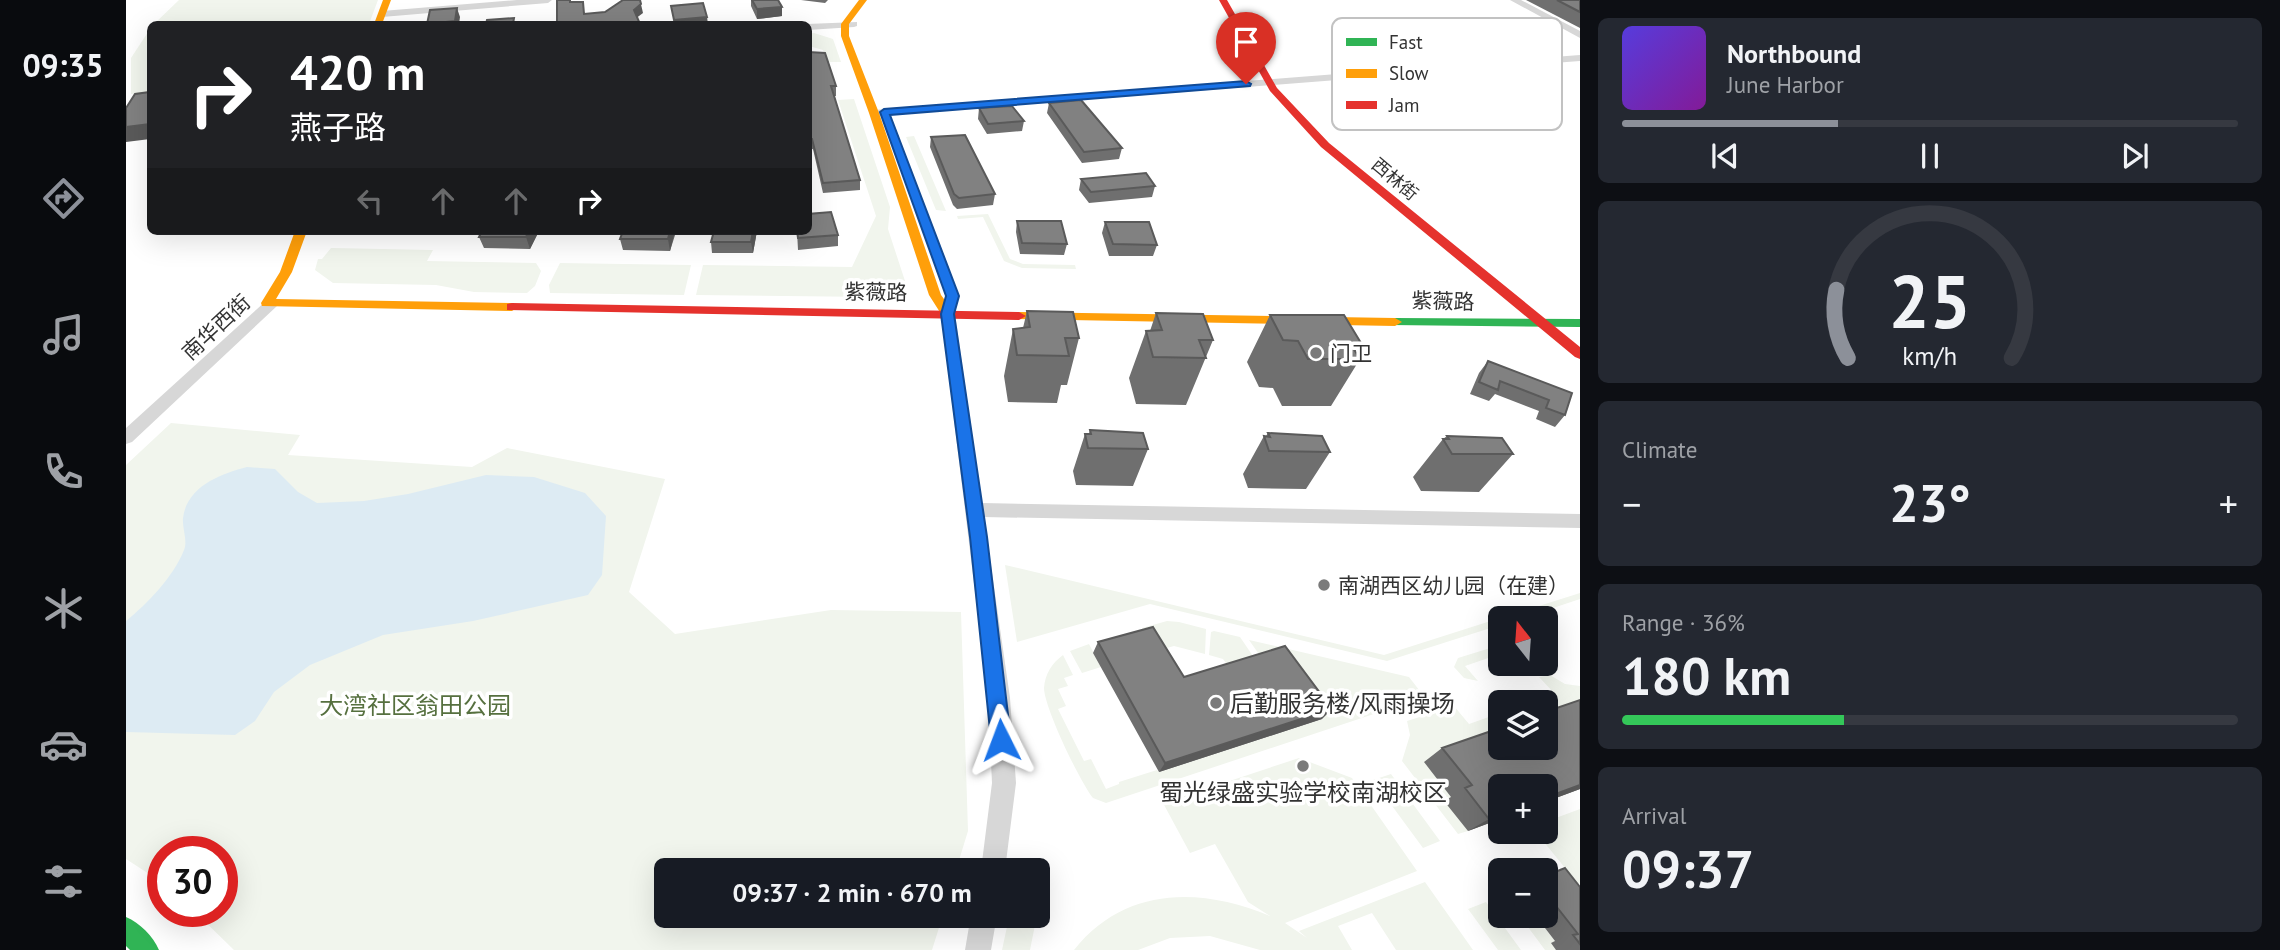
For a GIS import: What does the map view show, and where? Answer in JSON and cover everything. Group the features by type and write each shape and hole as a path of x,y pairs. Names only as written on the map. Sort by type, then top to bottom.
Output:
{"main road":[{"path":"863,0 845,36 879,113 935,295 948,314"},
{"path":"849,24 870,0"},
{"name":"西林街","path":"1223,0 1292,110 1325,145 1566,329 1580,354"},
{"name":"西林街","path":"1232,0 1274,82"},
{"name":"南华西街","path":"299,235 285,272 267,303 277,304 301,271 313,235"},
{"name":"紫薇路","path":"277,304 1521,324 1566,329"},
{"path":"126,929 147,950"}],"street":[{"path":"387,13 548,0"},
{"path":"1514,0 1548,18"},
{"path":"812,27 849,24"},
{"path":"1562,25 1580,35"},
{"path":"1562,59 1580,58"},
{"path":"879,113 1332,77"},
{"name":"南华西街","path":"126,438 277,304"},
{"path":"948,314 999,698 1004,783 995,858"},
{"path":"975,510 1580,521"},
{"path":"978,950 982,928"}],"green space":[{"path":"179,0 378,0 370,21 157,21"},
{"path":"812,33 833,39 841,62 827,62 823,50 812,47"},
{"path":"147,34 147,92 131,94 131,58"},
{"path":"854,99 890,207 888,229 905,281 873,297 696,295 703,265 852,267 876,216 838,100"},
{"path":"914,136 946,211 936,210 906,137"},
{"path":"988,214 1010,259 1023,264 1075,265 1076,269 1022,268 1004,261 983,217 958,219 957,216"},
{"path":"331,248 433,250 427,261 536,263 541,271 535,286 527,293 474,292 436,285 333,283 315,270 318,259 322,259"},
{"path":"560,263 691,265 684,295 550,293 549,285"},
{"name":"大湾社区翁田公园","path":"171,423 300,435 288,455 472,467 507,448 665,479 629,592 675,634 831,610 961,612 968,831 960,858 654,858 654,928 939,928 932,950 234,950 210,927 238,927 238,836 147,836 147,873 126,859 126,465"},
{"path":"1005,565 1384,655 1488,622 1488,629 1387,661 1150,604 1017,642"},
{"path":"1580,593 1580,599 1558,606 1539,606"},
{"path":"1167,621 1206,629 1205,654 1174,646 1156,651 1142,628"},
{"path":"1211,632 1240,637 1257,662 1231,670 1223,659 1209,655"},
{"path":"1249,640 1409,677 1423,695 1422,698 1106,803 1093,798 1064,744 1046,698 1046,678 1056,662 1063,655 1073,675 1064,678 1068,686 1058,689 1066,706 1058,709 1084,761 1091,759 1106,789 1119,782 1157,770 1159,772 1322,719 1263,660"},
{"path":"1089,644 1101,667 1082,673 1070,651"},
{"path":"1488,649 1488,658 1465,666 1478,681 1464,678 1454,667 1458,658"},
{"path":"1552,676 1565,684 1580,686 1580,723 1558,720 1558,690 1551,690 1539,677"},
{"path":"1454,706 1469,724 1488,717 1488,751 1452,798 1468,831 1458,834 1402,761 1410,735 1407,721"},
{"path":"1299,758 1352,778 1417,871 1285,923 1307,938 1299,931 1425,882 1473,950 1396,950 1372,913 1338,926 1352,950 1260,950 1210,936 1170,938 1138,950 1074,950 1094,929 1116,914 1140,903 1165,898 1217,900 1270,916 1248,902 1215,844 1190,853 1163,803"},
{"path":"1391,774 1440,841 1423,848 1373,780"},
{"path":"1580,809 1578,884 1546,844 1558,844 1558,817"},
{"path":"1486,902 1488,928 1505,928 1521,950 1498,950 1468,909"},
{"path":"1007,928 1034,928 1030,950 1002,950"},
{"path":"1529,928 1545,928 1555,941 1556,950 1545,950"}],"shaded area":[{"path":"247,467 275,469 298,492 317,503 364,501 408,494 486,475 534,477 585,493 606,516 602,575 588,595 473,621 383,635 310,665 274,692 255,721 235,735 126,732 126,621 174,570 184,550 183,518 191,498 216,478"}],"building":[{"path":"557,0 583,2 584,14 605,12 623,0 640,0 641,4 634,10 639,21 557,21"},
{"path":"752,0 778,0 782,7 757,9"},
{"path":"1557,0 1580,0 1580,12"},
{"path":"703,3 707,17 674,20 671,6"},
{"path":"457,8 455,21 428,21 430,10"},
{"path":"514,18 514,21 487,20"},
{"path":"812,52 825,53 836,86 831,86 860,180 823,183 812,139"},
{"path":"147,92 147,124 126,127 126,108 135,94"},
{"path":"1081,100 1122,148 1084,152 1049,103"},
{"path":"1012,106 1024,121 988,124 979,108"},
{"path":"965,135 995,194 959,198 954,194 931,137"},
{"path":"1146,173 1155,186 1091,192 1081,179"},
{"path":"831,212 838,235 798,238 798,235 812,235 812,214"},
{"path":"1017,221 1061,221 1067,244 1022,243"},
{"path":"1105,222 1149,222 1157,245 1113,244"},
{"path":"480,235 527,235 526,237 479,237"},
{"path":"622,235 669,235 668,239 620,239"},
{"path":"713,235 752,235 751,242 711,242"},
{"path":"1027,311 1073,312 1079,338 1065,338 1069,356 1017,355 1013,329 1030,327"},
{"path":"1156,313 1203,314 1213,340 1199,340 1206,358 1153,357 1146,331 1162,330"},
{"path":"1270,315 1344,315 1361,343 1350,343 1360,359 1308,359 1298,341 1283,340"},
{"path":"1488,361 1572,393 1565,415 1546,408 1549,400 1500,381 1498,390 1479,382"},
{"path":"1090,430 1143,433 1148,449 1088,448 1085,434 1091,434"},
{"path":"1268,433 1322,436 1330,452 1269,451 1264,436 1270,437"},
{"path":"1447,436 1502,438 1513,454 1452,454 1443,439 1449,439"},
{"name":"后勤服务楼/风雨操场","path":"1153,627 1184,677 1285,646 1332,709 1165,763 1098,642"},
{"path":"1580,700 1580,785 1558,793 1558,774 1488,774 1488,818 1465,788 1472,785 1442,748 1488,732 1488,760 1558,760 1558,708"},
{"path":"1565,868 1580,887 1580,944 1573,935 1578,934 1558,909 1558,871"}],"traffic: fast":[{"path":"1395,322 1580,323"},
{"path":"126,929 147,950"}],"traffic: slow":[{"path":"379,21 387,0"},
{"path":"863,0 845,24 845,36 874,113 935,295 948,314"},
{"path":"300,235 286,272 267,303 512,307"},
{"path":"1019,316 1395,322"}],"traffic: jam":[{"path":"1223,0 1273,89 1325,145 1580,354"},
{"path":"512,307 1019,316"}],"place":[{"name":"门卫","path":"1316,353"},
{"name":"南湖西区幼儿园（在建）","path":"1324,585"},
{"name":"后勤服务楼/风雨操场","path":"1216,703"},
{"name":"蜀光绿盛实验学校南湖校区","path":"1303,766"}],"route":[{"path":"1001,740 999,698 979,537 948,314 953,296 884,112 1246,84"}]}
